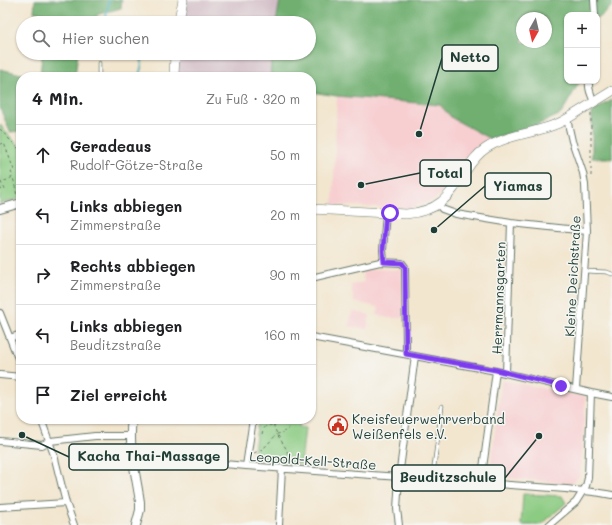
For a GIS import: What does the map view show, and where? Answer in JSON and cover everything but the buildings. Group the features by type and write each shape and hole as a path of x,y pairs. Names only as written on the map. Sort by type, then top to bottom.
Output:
{"main road":[{"path":"180,16 183,0"},
{"path":"174,72 175,60"},
{"path":"316,209 406,214 420,212 442,202 455,188 472,162 484,150 508,138 552,126 567,119 612,91"},
{"path":"0,209 16,204"},
{"path":"131,424 130,436 140,502 140,510 136,525"}],"street":[{"path":"594,0 595,12"},
{"path":"588,84 594,102"},
{"name":"Kleine Deichstraße","path":"567,119 572,141 583,173 587,231 576,389"},
{"path":"438,204 442,209 450,212 511,224 587,231"},
{"path":"384,262 383,250 386,213"},
{"name":"Herrmannsgarten","path":"506,373 511,224"},
{"path":"316,277 384,262 402,263 405,267 406,354"},
{"path":"0,313 16,353"},
{"path":"10,338 16,336"},
{"path":"316,338 496,370 612,397"},
{"path":"399,525 397,509 399,477 415,356"},
{"path":"482,483 496,370"},
{"path":"0,375 16,377"},
{"path":"549,525 576,502 586,486 588,478 591,393"},
{"path":"43,424 50,441 66,503 74,525"},
{"path":"246,466 252,424"},
{"path":"0,441 42,445 50,441 95,436 130,436"},
{"name":"Leopold-Kell-Straße","path":"133,457 150,457 246,466 566,489 612,495"},
{"path":"279,525 282,468"},
{"path":"0,507 66,503"}],"lane":[{"path":"99,63 99,72"},
{"path":"585,271 607,272 612,274"},
{"path":"433,480 442,406"}],"path":[{"path":"585,185 591,182 591,112"},
{"path":"0,129 16,146"},
{"path":"0,144 4,143 14,170 11,172 16,190"},
{"path":"0,188 3,191 5,189 0,182 13,176"},
{"path":"248,455 263,449 277,434 282,433 289,428 290,424"},
{"path":"262,434 266,426 274,426 287,450 291,469"}],"shaded area":[{"path":"186,0 280,0 277,16 182,16"},
{"path":"177,60 271,60 270,72 176,72"},
{"path":"337,96 440,105 452,118 490,139 470,151 449,184 434,200 414,207 397,208 333,205"},
{"path":"371,269 402,270 403,318 388,318 377,315 379,307 354,302 351,285 364,282 362,271"},
{"path":"352,311 370,315 367,329 349,326"},
{"path":"502,380 586,397 580,475 572,484 489,476"}],"green space":[{"path":"35,0 122,0 121,8 96,15 97,16 55,16 34,12"},
{"path":"280,0 612,0 612,6 600,17 600,12 564,12 564,84 578,84 561,114 537,125 490,139 452,118 440,105 316,93 316,72 270,72 271,60 316,60 316,16 277,16"},
{"path":"41,60 77,60 76,72 40,72"},
{"path":"0,69 16,73 16,131 10,132 0,108"},
{"path":"612,100 612,159 592,158 592,112"},
{"path":"0,124 16,143 16,199 0,204"},
{"path":"257,424 299,424 299,427 305,428 301,464 253,459"},
{"path":"523,494 562,496 566,503 541,525 521,525"}],"waterway":[{"path":"106,16 109,0"},
{"path":"140,72 141,60"}],"place":[{"name":"Netto","path":"419,134"},
{"name":"Total","path":"361,185"},
{"name":"Yiamas","path":"434,230"},
{"name":"Kreisfeuerwehrverband Weißenfels e.V.","path":"338,425"},
{"name":"Kacha Thai-Massage","path":"22,435"},
{"name":"Beuditzschule","path":"539,436"}],"route":[{"path":"390,213 386,213 383,250 384,262 402,263 405,267 406,354 496,370 561,386"}]}
